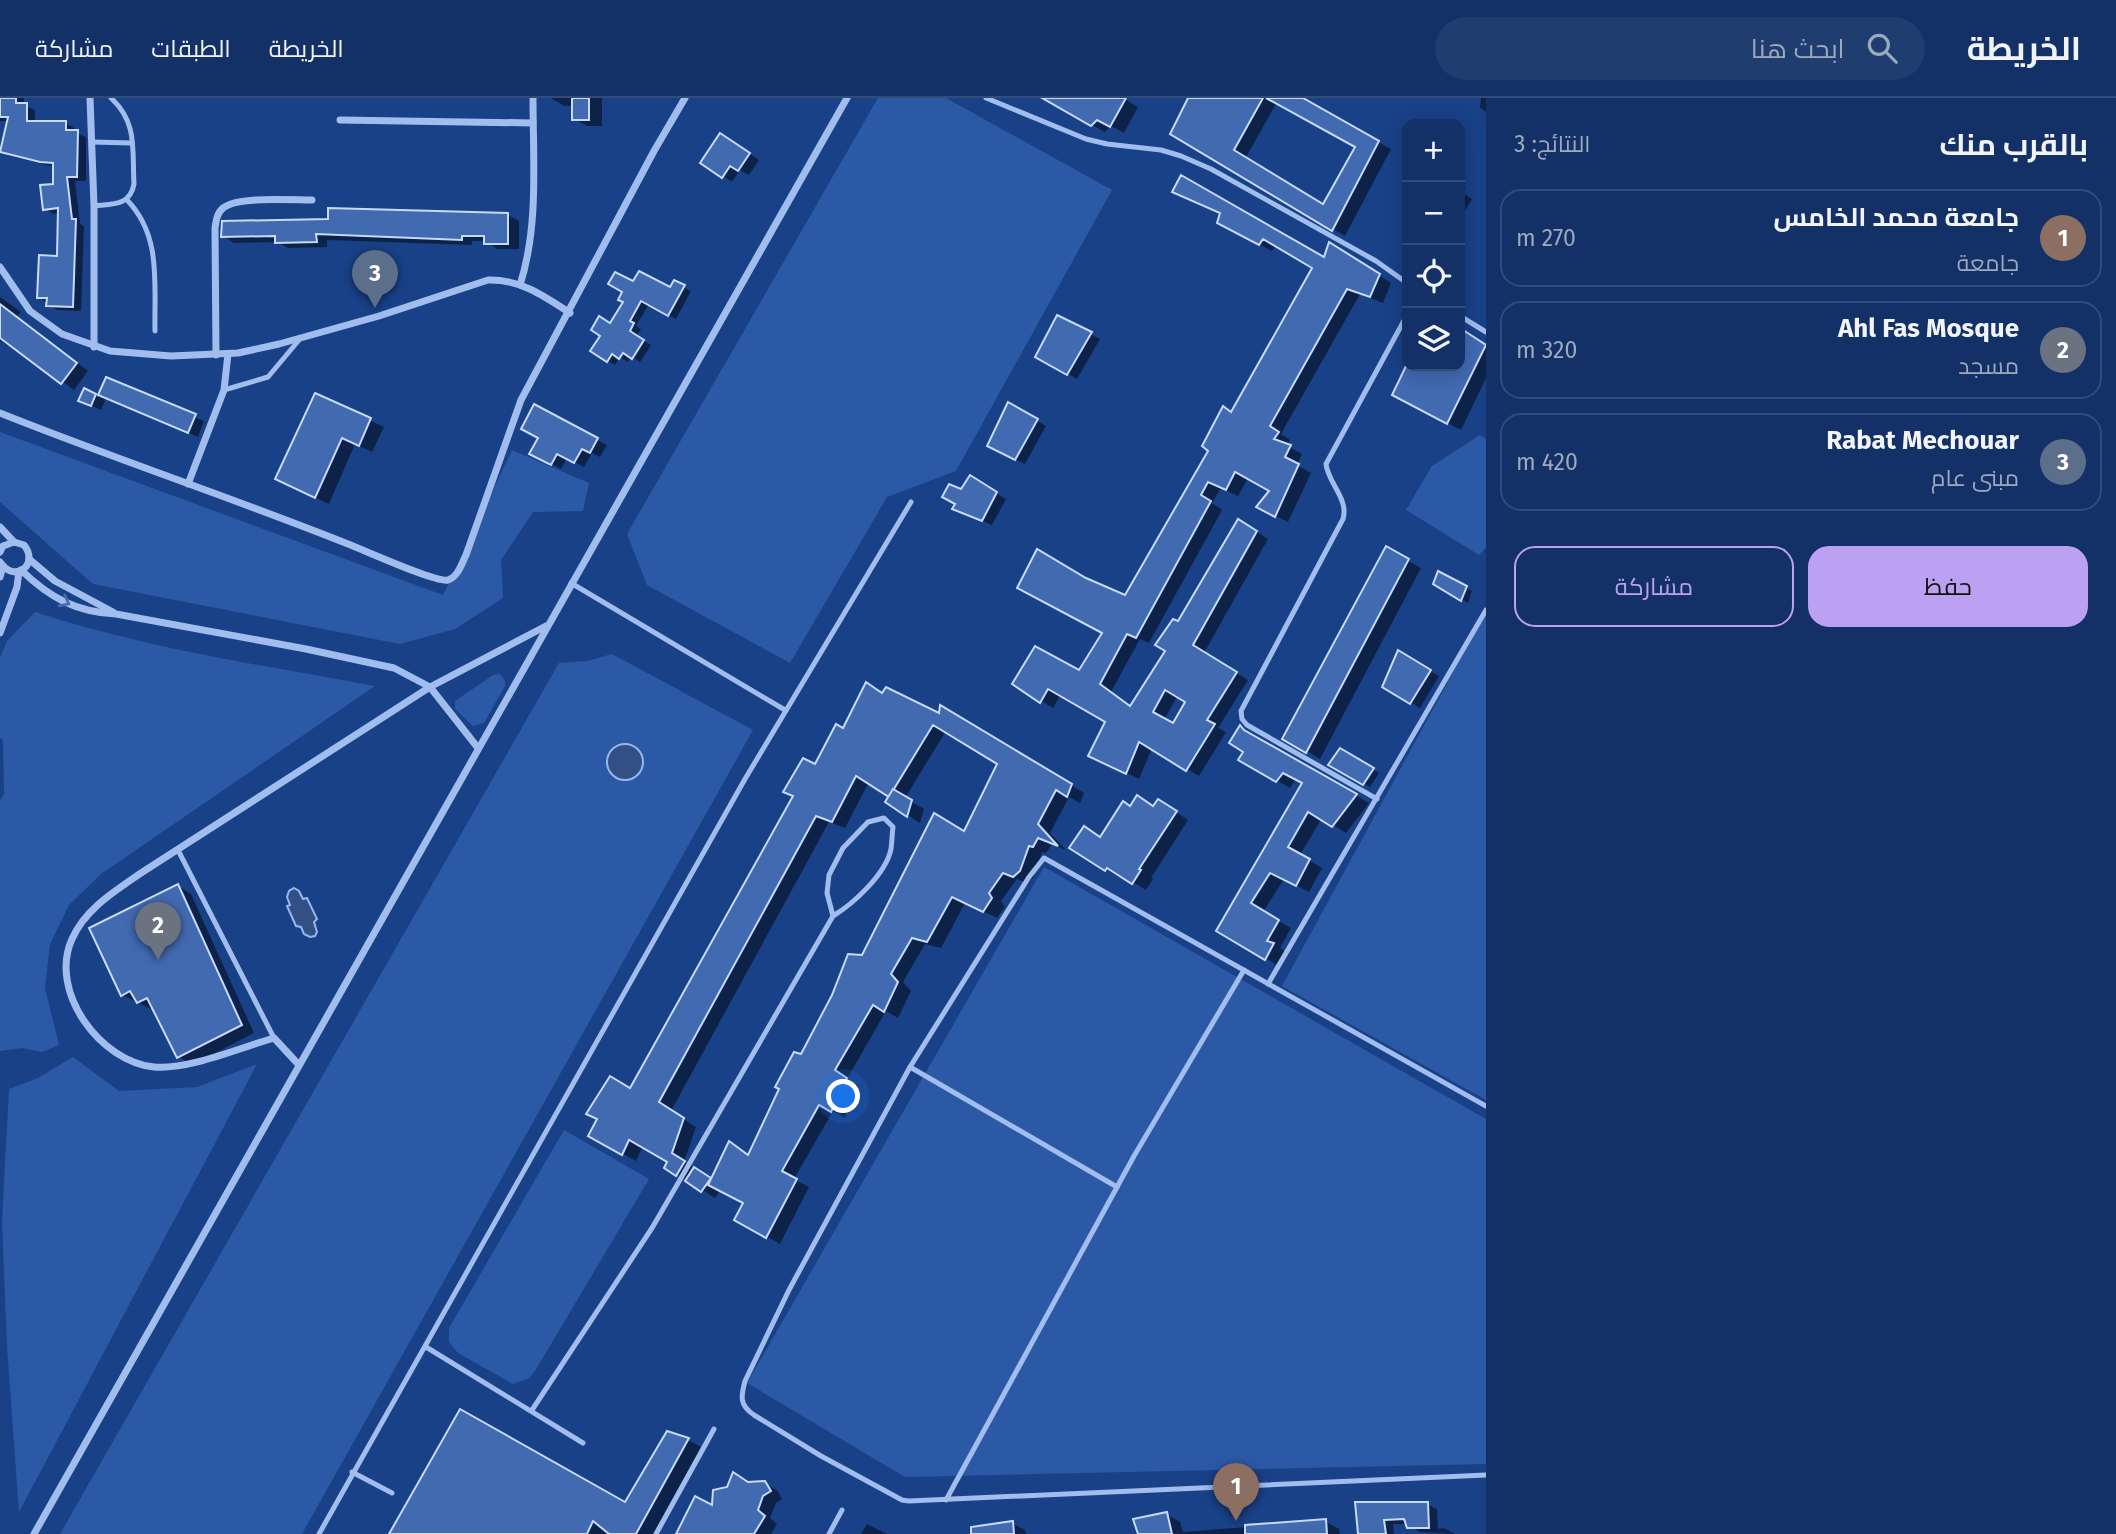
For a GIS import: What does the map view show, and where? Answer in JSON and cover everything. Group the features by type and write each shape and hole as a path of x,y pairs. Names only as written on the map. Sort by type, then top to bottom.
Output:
{"street":[{"path":"90,98 94,206 94,347"},
{"path":"520,285 530,256 533,98"},
{"path":"0,413 418,572 450,579 460,569 466,555 521,400 685,98"},
{"path":"34,1534 847,98"},
{"path":"340,120 533,123"},
{"path":"216,355 215,228 220,211 224,206 244,201 312,200"},
{"path":"0,267 30,311 62,334 110,351 171,356 228,354 300,338 379,316 475,283 500,280 536,291 569,313"},
{"path":"188,484 224,390 228,354"},
{"path":"0,527 14,542 24,545 29,554 29,559 20,571 0,633"},
{"path":"0,552 4,546 14,542"},
{"path":"29,559 62,585 116,614"},
{"path":"1,564 11,572 20,571 47,592 71,605 93,613 116,614 394,668 430,687 478,748"},
{"path":"0,577 1,564"},
{"path":"299,1065 274,1038 179,1067 152,1067 108,1047 93,1033 79,1012 68,985 66,967 70,942 82,921 107,897 430,687 547,626"}],"lane":[{"path":"94,206 118,204 127,200 134,184 128,118 111,98"},
{"path":"986,98 1086,139 1181,156 1211,169 1376,261 1402,279"},
{"path":"1001,105 1005,98"},
{"path":"92,142 132,143"},
{"path":"127,200 146,224 152,243 155,331"},
{"path":"1465,319 1486,332"},
{"path":"1377,799 1247,724 1242,719 1241,711 1343,519 1346,510 1327,472 1326,464 1402,324"},
{"path":"224,390 268,377 300,338"},
{"path":"319,1534 681,891 911,502"},
{"path":"571,583 786,710"},
{"path":"1268,984 1486,610"},
{"path":"532,1410 652,1228 833,916 851,905 876,876 891,852 893,827 884,818 868,822 838,857 830,875 827,893 833,916"},
{"path":"178,850 274,1038"},
{"path":"1486,1106 1044,858 1029,877 910,1067 789,1290 745,1381 741,1397 744,1406 754,1415 902,1500 1486,1475"},
{"path":"946,1500 1117,1187 1244,970"},
{"path":"910,1067 1117,1187"},
{"path":"426,1347 583,1443"},
{"path":"656,1534 714,1429"},
{"path":"352,1472 392,1493"},
{"path":"829,1534 842,1510"}],"shaded area":[{"path":"878,98 946,98 1112,190 956,471 887,497 790,663 647,585 627,534"},
{"path":"0,432 443,595 512,450 589,483 583,511 533,512 501,560 503,598 455,629 400,644 93,584 0,502"},
{"path":"1480,435 1486,439 1486,547 1479,555 1406,510 1432,466"},
{"path":"35,612 161,646 375,686 101,874 69,905 50,944 45,988 59,1045 42,1052 22,1048 0,1051 0,800 4,794 3,740 0,738 0,658 7,641"},
{"path":"1486,612 1486,1100 1282,986"},
{"path":"612,654 753,730 302,1534 60,1534 559,663 587,661"},
{"path":"500,674 505,686 484,723 473,726 455,709 455,701 493,675"},
{"path":"625,744 638,749 643,762 638,775 625,780 612,775 607,762 612,749"},
{"path":"1044,867 1486,1119 1486,1464 905,1477 747,1383"},
{"path":"294,888 303,899 307,898 317,919 314,922 317,932 315,936 304,934 301,927 296,926 287,906 290,905 287,897 289,891"},
{"path":"73,1057 119,1091 197,1087 257,1064 19,1512 7,1347 2,1221 9,1089 38,1078"},
{"path":"564,1130 649,1179 535,1371 529,1378 513,1384 458,1353 449,1342 449,1328"}],"building":[{"path":"0,98 16,98 16,103 27,103 27,121 66,121 66,130 78,130 77,177 67,177 72,219 76,219 73,307 46,306 47,298 37,298 39,255 57,256 58,208 43,210 40,185 53,184 53,163 0,152 8,117 0,117"},
{"path":"572,98 589,98 589,120 572,120"},
{"path":"1042,98 1126,98 1110,127 1097,120 1091,126"},
{"path":"1188,98 1263,98 1234,150 1323,204 1355,147 1266,98 1303,98 1379,141 1332,231 1170,134"},
{"path":"720,133 750,153 738,171 730,166 722,178 700,163"},
{"path":"1181,175 1324,257 1329,242 1380,274 1370,297 1347,289 1270,426 1279,432 1274,439 1291,445 1285,457 1299,464 1275,517 1256,507 1269,491 1235,472 1226,490 1208,482 1201,495 1211,501 1136,638 1127,634 1100,684 1130,706 1165,651 1155,645 1173,619 1178,621 1238,519 1257,531 1193,645 1237,672 1207,720 1215,724 1186,771 1139,742 1126,774 1088,756 1105,722 1048,689 1040,703 1012,684 1035,646 1079,670 1102,633 1017,588 1037,549 1086,578 1125,595 1208,451 1202,446 1223,406 1231,412 1312,268 1263,239 1259,245 1217,223 1220,213 1172,192","holes":["1165,690 1185,702 1173,723 1153,712"]},
{"path":"328,208 508,213 508,244 484,244 484,236 462,236 462,240 316,234 317,242 275,243 275,236 221,237 222,221 328,219"},
{"path":"639,271 670,287 674,280 685,285 668,316 641,301 630,321 634,323 630,331 644,340 632,359 623,353 619,359 612,354 607,362 590,351 600,336 591,330 599,316 610,323 623,302 618,300 622,292 608,284 615,272 633,281"},
{"path":"0,304 77,363 61,384 0,338"},
{"path":"1057,315 1092,332 1067,375 1035,357"},
{"path":"1465,331 1486,345 1447,424 1392,395 1404,371 1465,371"},
{"path":"106,377 196,414 188,433 98,395"},
{"path":"84,388 96,394 91,406 78,401"},
{"path":"315,393 371,418 359,446 342,438 315,498 275,479"},
{"path":"1008,402 1038,419 1015,460 987,446"},
{"path":"534,404 598,438 590,453 582,449 574,463 557,454 551,465 529,454 538,438 521,429"},
{"path":"970,475 997,492 982,521 952,509 955,504 942,497 949,484 961,489"},
{"path":"1386,546 1409,559 1306,753 1282,739"},
{"path":"1438,571 1467,586 1461,601 1433,584"},
{"path":"1398,650 1431,670 1410,704 1382,687"},
{"path":"866,682 882,693 886,687 939,713 940,705 1072,784 1067,797 1056,790 1038,824 1058,846 1038,838 1033,847 1029,846 1020,871 1013,877 1003,873 989,893 992,898 983,912 952,897 927,942 912,938 891,974 898,982 884,1012 873,1005 835,1070 847,1078 831,1112 819,1105 782,1171 797,1179 766,1238 734,1220 743,1203 708,1185 729,1141 748,1155 779,1089 775,1087 794,1052 801,1054 832,995 848,954 862,955 934,813 964,831 997,764 933,725 889,797 856,776 832,822 816,816 659,1102 684,1118 672,1153 685,1161 676,1176 664,1168 667,1162 629,1140 622,1155 588,1136 597,1119 586,1114 610,1076 630,1088 793,796 783,792 803,758 815,764 836,724 843,728"},
{"path":"1240,725 1244,730 1357,794 1332,827 1308,812 1288,847 1310,859 1296,886 1270,873 1251,903 1279,920 1267,941 1274,943 1265,960 1216,931 1302,783 1283,773 1276,782 1238,760 1243,752 1229,743"},
{"path":"1340,748 1374,768 1363,785 1328,765"},
{"path":"893,789 912,800 907,817 885,802"},
{"path":"1137,795 1153,806 1158,799 1177,811 1132,884 1107,868 1105,871 1069,848 1084,826 1100,837 1123,801 1130,806"},
{"path":"178,884 242,1025 177,1058 147,998 137,1003 130,991 121,996 89,928"},
{"path":"694,1167 711,1178 701,1192 685,1181"},
{"path":"460,1409 625,1502 667,1431 689,1438 636,1534 609,1534 593,1521 587,1534 389,1534"},
{"path":"733,1472 748,1482 765,1481 771,1491 763,1496 758,1510 765,1516 754,1534 676,1534 695,1496 712,1505 713,1490 727,1487"},
{"path":"1355,1502 1428,1502 1429,1528 1407,1528 1404,1519 1384,1520 1386,1534 1358,1534"},
{"path":"1167,1512 1172,1534 1138,1534 1133,1519"},
{"path":"1326,1519 1327,1534 1245,1534 1245,1525"},
{"path":"1013,1521 1014,1534 971,1534 971,1527"}],"place":[{"name":"Rabat Mechouar","path":"375,308"},
{"name":"Ahl Fas Mosque","path":"158,960"},
{"name":"جامعة محمد الخامس","path":"1236,1521"}]}
